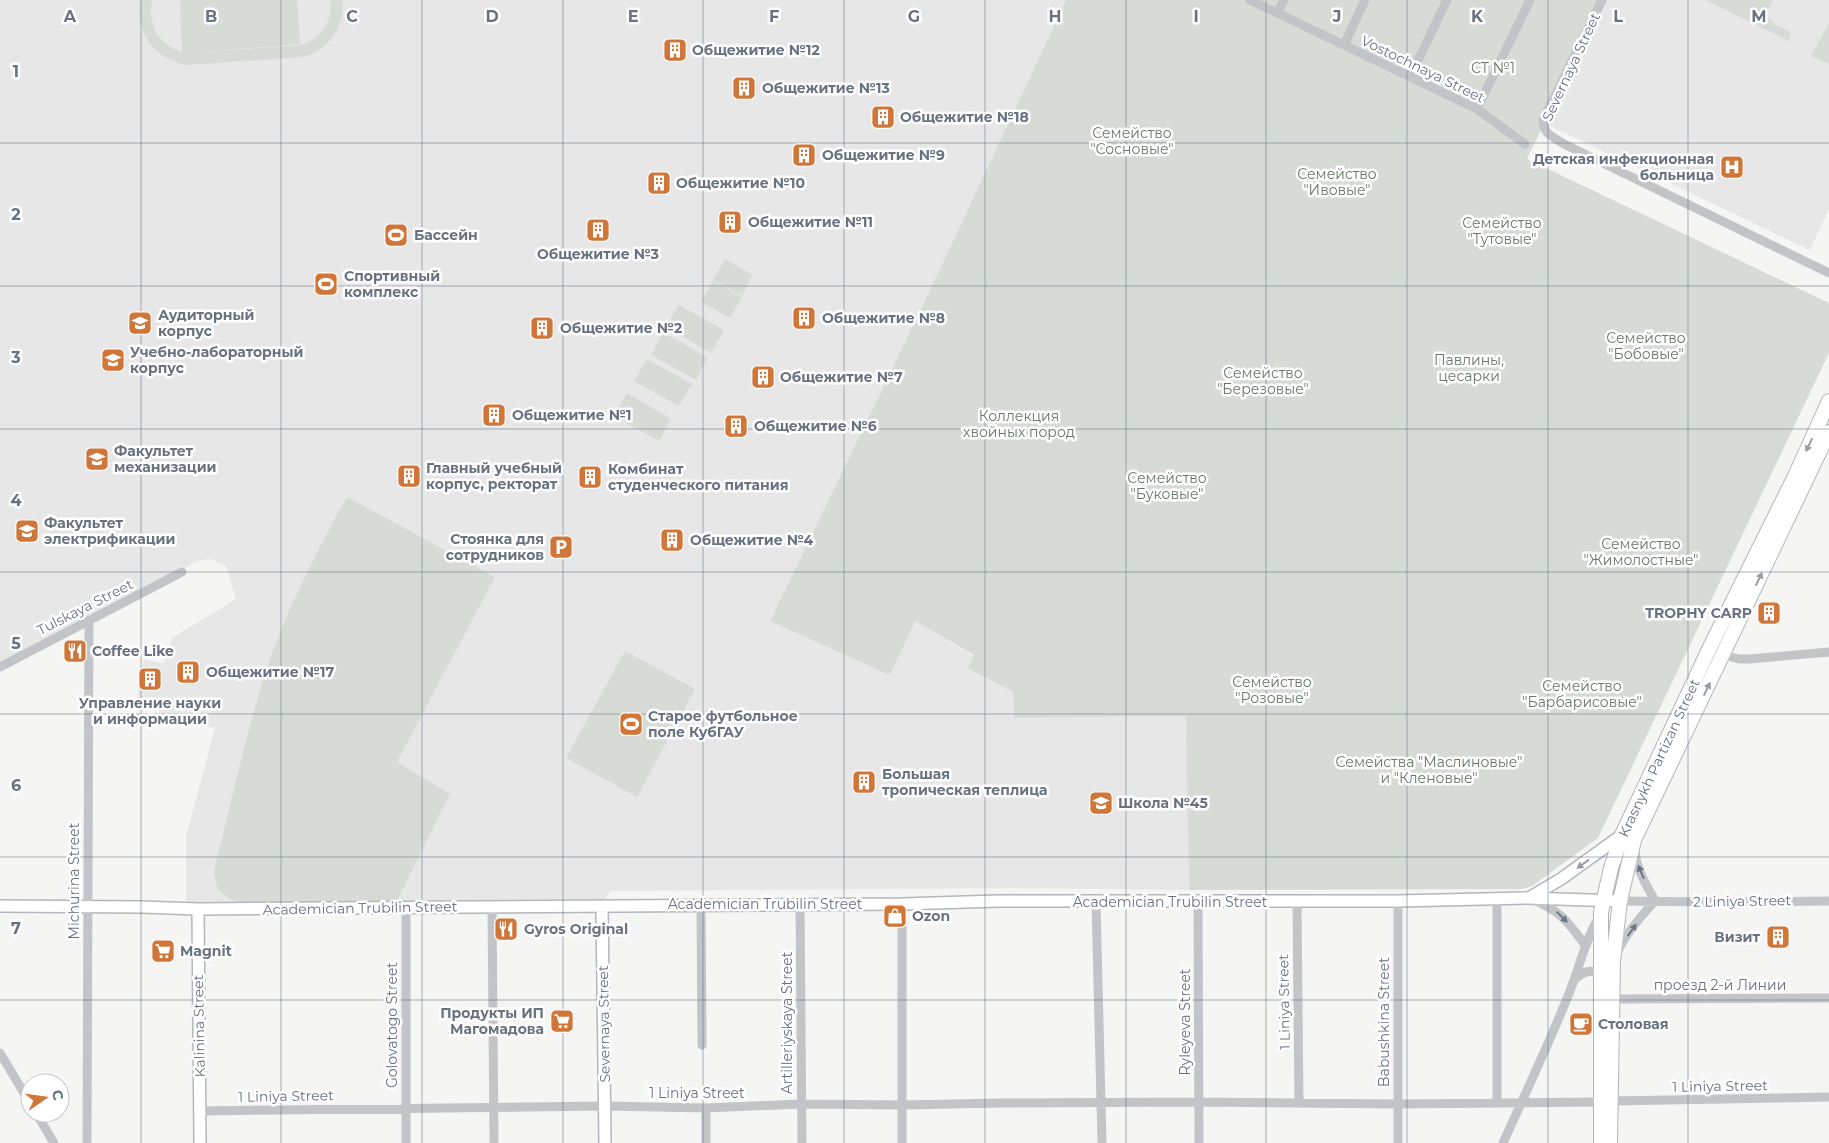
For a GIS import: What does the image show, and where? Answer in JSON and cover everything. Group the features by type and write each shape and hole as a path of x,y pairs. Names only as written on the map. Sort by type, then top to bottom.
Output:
{"highway":[{"name":"Krasnykh Partizan Street","path":"1610,1143 1606,1102 1601,975 1602,906 1628,837 1711,645 1796,474 1829,401"},
{"name":"Krasnykh Partizan Street","path":"1601,1143 1606,1102 1613,961 1628,837 1723,655 1829,432"}],"main road":[{"name":"Academician Trubilin Street","path":"1530,898 1628,837"},
{"name":"Academician Trubilin Street","path":"0,906 198,909 800,903 902,904 998,901 1398,901 1530,898 1602,906"},
{"name":"2 Liniya Street","path":"1602,906 1620,901"},
{"name":"Severnaya Street","path":"602,906 605,1143"},
{"name":"Kalinina Street","path":"198,909 200,1143"}],"street":[{"name":"Vostochnaya Street","path":"1250,0 1477,109 1525,144"},
{"path":"1278,13 1284,0"},
{"path":"1344,45 1365,0"},
{"path":"1410,77 1447,0"},
{"path":"1477,109 1530,0"},
{"name":"Severnaya Street","path":"1602,0 1543,120 1543,128 1548,134 1564,144 1829,273"},
{"name":"Tulskaya Street","path":"0,667 182,572"},
{"name":"Michurina Street","path":"87,1143 89,620"},
{"path":"1723,655 1739,659 1750,659 1829,652"},
{"path":"1613,961 1620,946 1642,915 1655,902 1628,837"},
{"name":"Academician Trubilin Street","path":"1530,898 1551,908 1562,916 1586,946"},
{"path":"1497,899 1497,1103"},
{"name":"2 Liniya Street","path":"1620,901 1829,900"},
{"name":"1 Liniya Street","path":"1296,901 1299,1103"},
{"name":"Babushkina Street","path":"1398,901 1398,1143"},
{"path":"1096,902 1102,1143"},
{"name":"Ryleyeva Street","path":"1198,902 1200,1143"},
{"name":"Artilleriyskaya Street","path":"800,903 802,1143"},
{"path":"701,904 702,1045"},
{"path":"902,904 902,1143"},
{"path":"1503,1143 1575,980 1602,906"},
{"name":"Golovatogo Street","path":"406,907 406,1143"},
{"path":"492,907 494,1143"},
{"path":"1575,980 1582,973 1588,971 1597,972 1601,975"},
{"name":"проезд 2-й Линии","path":"1612,999 1829,998"},
{"path":"0,1053 20,1086"},
{"name":"1 Liniya Street","path":"200,1111 604,1106 706,1108 801,1104 1521,1103 1829,1097"},
{"path":"706,1108 706,1143"},
{"path":"42,1123 54,1143"}],"shaded area":[{"path":"0,0 1066,0 931,288 770,621 915,621 974,656 968,670 1013,692 1014,718 1187,716 1189,890 1015,888 610,891 605,899 186,902 186,837 215,728 159,714 159,709 136,704 144,659 164,664 172,638 236,599 226,566 211,559 200,560 0,664"},
{"name":"Детская инфекционная больница","path":"1604,0 1829,0 1829,209 1810,250 1546,124"}],"green space":[{"path":"140,0 152,0 151,17 156,32 167,44 182,52 180,0 297,0 300,44 188,53 301,45 315,38 324,28 330,15 331,0 343,0 343,10 334,36 321,48 304,57 186,65 165,57 149,42 140,23"},
{"path":"1066,0 1603,0 1527,159 1829,303 1829,353 1598,838 1532,886 1522,889 1189,890 1186,716 1014,718 1013,692 968,669 974,655 915,621 890,675 770,621 931,288"},
{"path":"1705,0 1773,0 1766,13 1774,24 1790,32 1789,41"},
{"path":"1829,23 1829,64 1811,56"},
{"path":"725,259 753,275 742,296 713,280"},
{"path":"713,281 742,297 730,318 701,302"},
{"path":"679,305 724,330 711,353 666,327"},
{"path":"663,332 708,358 696,380 651,355"},
{"path":"647,359 692,384 679,406 634,381"},
{"path":"627,393 671,419 659,441 614,416"},
{"path":"347,497 495,577 397,762 450,794 397,901 236,902 219,890 214,870 253,716 267,668 286,618 321,544"},
{"name":"Старое футбольное поле КубГАУ","path":"625,651 695,689 637,797 566,758"}],"place":[{"name":"Общежитие №12","path":"675,50"},
{"name":"Общежитие №13","path":"744,88"},
{"name":"Общежитие №18","path":"883,117"},
{"name":"Общежитие №9","path":"804,155"},
{"name":"Детская инфекционная больница","path":"1732,167"},
{"name":"Общежитие №10","path":"659,183"},
{"name":"Общежитие №11","path":"730,222"},
{"name":"Общежитие №3","path":"598,230"},
{"name":"Бассейн","path":"396,235"},
{"name":"Спортивный комплекс","path":"326,284"},
{"name":"Общежитие №8","path":"804,318"},
{"name":"Аудиторный корпус","path":"140,323"},
{"name":"Общежитие №2","path":"542,328"},
{"name":"Учебно-лабораторный корпус","path":"113,360"},
{"name":"Общежитие №7","path":"763,377"},
{"name":"Общежитие №1","path":"494,415"},
{"name":"Общежитие №6","path":"736,426"},
{"name":"Факультет механизации","path":"97,459"},
{"name":"Главный учебный корпус, ректорат","path":"409,476"},
{"name":"Комбинат студенческого питания","path":"590,477"},
{"name":"Факультет электрификации","path":"27,531"},
{"name":"Общежитие №4","path":"672,540"},
{"name":"Стоянка для сотрудников","path":"561,547"},
{"name":"TROPHY CARP","path":"1769,613"},
{"name":"Coffee Like","path":"75,651"},
{"name":"Общежитие №17","path":"188,672"},
{"name":"Управление науки и информации","path":"150,679"},
{"name":"Старое футбольное поле КубГАУ","path":"631,724"},
{"name":"Большая тропическая теплица","path":"864,782"},
{"name":"Школа №45","path":"1101,803"},
{"name":"Ozon","path":"895,916"},
{"name":"Gyros Original","path":"506,929"},
{"name":"Визит","path":"1778,937"},
{"name":"Magnit","path":"163,951"},
{"name":"Продукты ИП Магомадова","path":"562,1021"},
{"name":"Столовая","path":"1581,1024"}],"park label":[{"name":"СТ №1","path":"1493,68"},
{"name":"Семейство \"Сосновые\"","path":"1132,142"},
{"name":"Семейство \"Ивовые\"","path":"1337,182"},
{"name":"Семейство \"Тутовые\"","path":"1502,232"},
{"name":"Семейство \"Бобовые\"","path":"1646,346"},
{"name":"Павлины, цесарки","path":"1469,368"},
{"name":"Семейство \"Березовые\"","path":"1263,382"},
{"name":"Коллекция хвойных пород","path":"1019,424"},
{"name":"Семейство \"Буковые\"","path":"1167,486"},
{"name":"Семейство \"Жимолостные\"","path":"1641,552"},
{"name":"Семейство \"Розовые\"","path":"1272,690"},
{"name":"Семейство \"Барбарисовые\"","path":"1582,694"},
{"name":"Семейства \"Маслиновые\" и \"Кленовые\"","path":"1429,770"}]}
